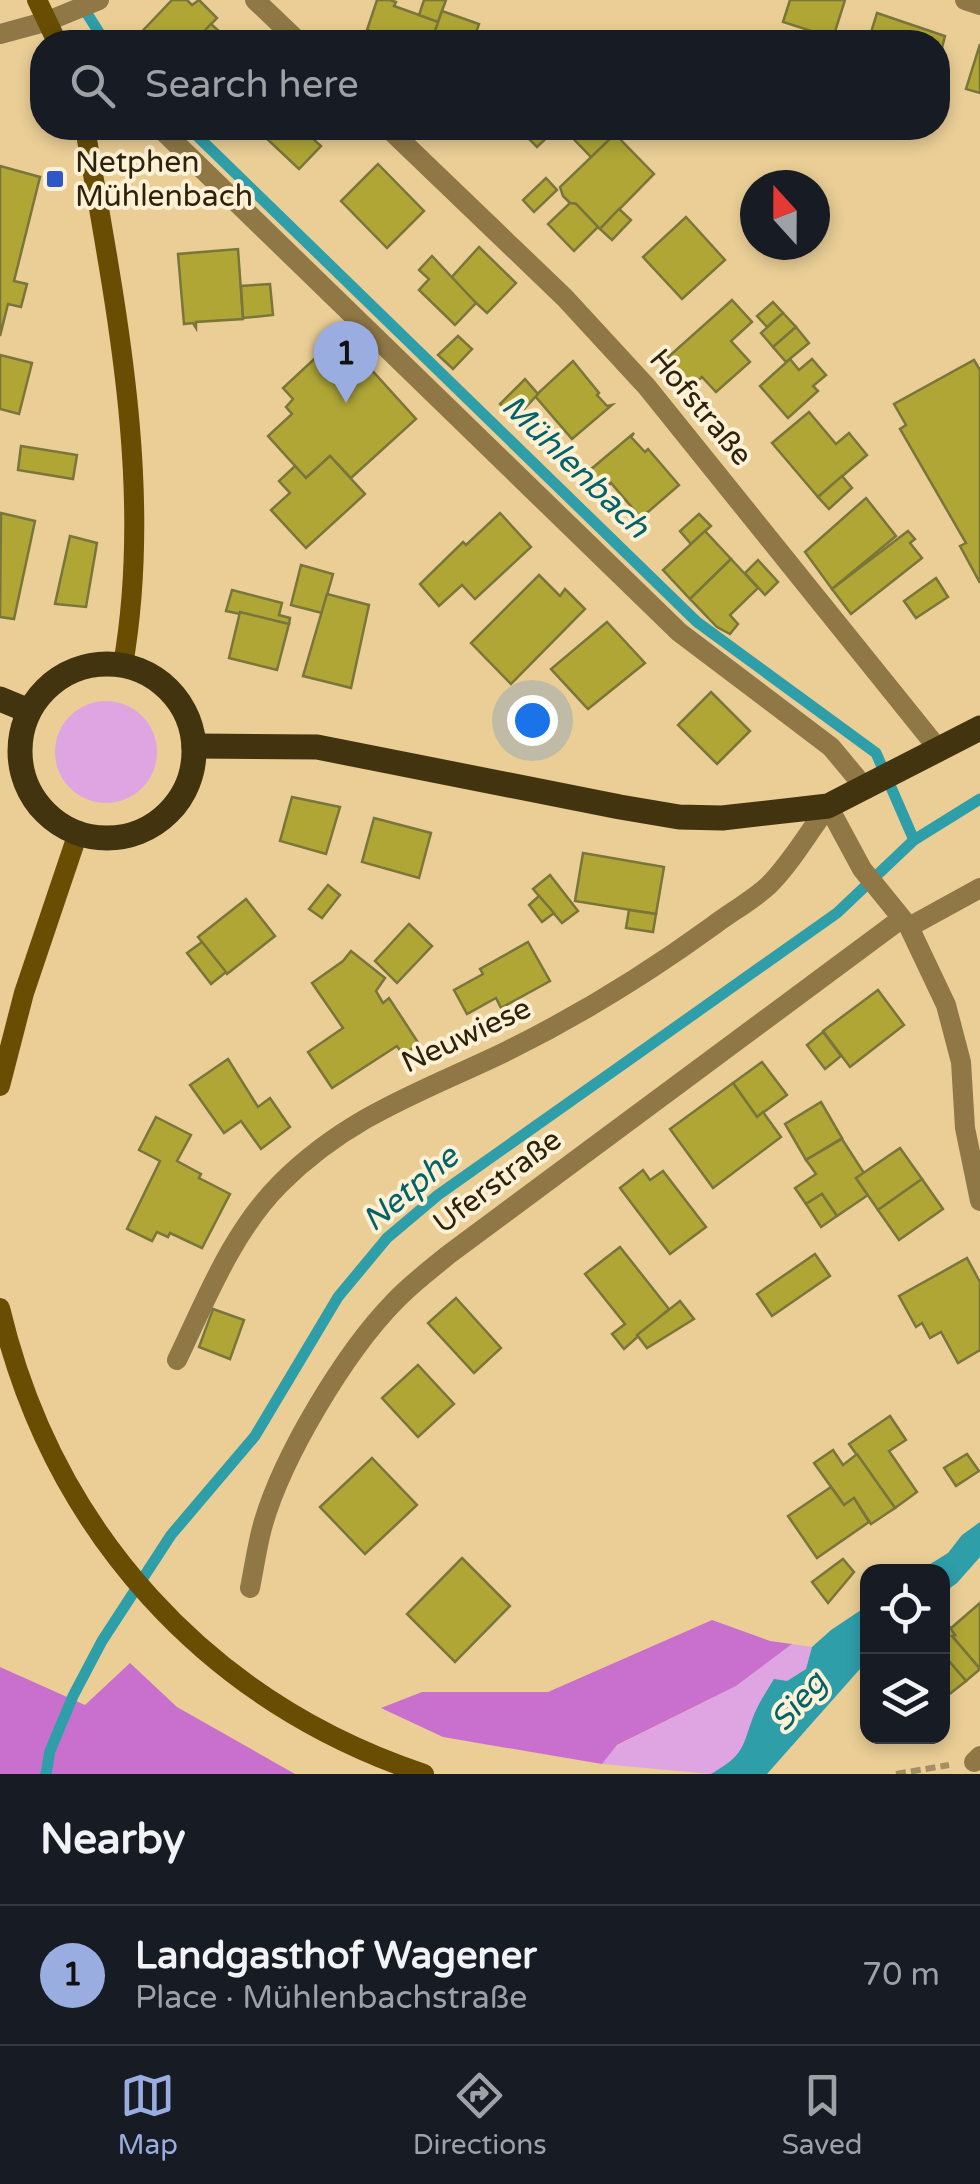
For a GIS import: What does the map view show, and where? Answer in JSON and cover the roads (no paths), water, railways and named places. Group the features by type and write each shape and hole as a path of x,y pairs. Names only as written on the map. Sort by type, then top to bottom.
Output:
{"main road":[{"path":"38,0 56,18 56,30"},
{"path":"87,140 112,288 136,479 132,616 123,665"},
{"path":"95,664 123,665 150,675 173,693 188,718 194,746 191,774 179,800 160,820 134,833 107,838 78,834 53,819 32,797 21,770 20,740 29,712 45,689 68,672 95,664"},
{"path":"0,699 29,712"},
{"path":"194,746 317,747 538,793 679,817 722,818 828,806 980,728"},
{"path":"0,1086 24,993 78,834"},
{"path":"0,1308 12,1361 38,1426 98,1534 183,1634 276,1706 344,1742 424,1774"}],"street":[{"path":"0,34 56,18 99,0"},
{"path":"254,0 286,30"},
{"path":"964,0 980,5"},
{"path":"172,140 679,632 880,782"},
{"name":"Hofstraße","path":"400,140 565,298 647,388 940,751"},
{"path":"828,806 862,869 905,923 946,1005 960,1062 965,1128 980,1201"},
{"name":"Neuwiese","path":"177,1360 221,1268 244,1230 276,1188 306,1159 372,1112 578,1016 677,952 769,885 828,806"},
{"name":"Uferstraße","path":"250,1588 263,1525 284,1473 314,1414 394,1302 448,1255 905,923 980,888"}],"water":[{"path":"980,1522 980,1557 950,1588 950,1564 930,1564 948,1553 962,1535"},
{"name":"Sieg","path":"860,1611 860,1669 767,1774 711,1774 743,1746 757,1708 774,1679 787,1681 806,1669 812,1647"}],"waterway":[{"name":"Mühlenbach","path":"81,4 97,30"},
{"name":"Mühlenbach","path":"201,140 697,622 876,753 914,840"},
{"name":"Netphe","path":"46,1774 50,1751 73,1696 102,1641 171,1535 255,1436 338,1297 387,1238 438,1195 837,913 914,840 980,799"}],"place":[{"name":"Netphen Mühlenbach","path":"55,179"},
{"name":"Landgasthof Wagener","path":"346,403"}]}
